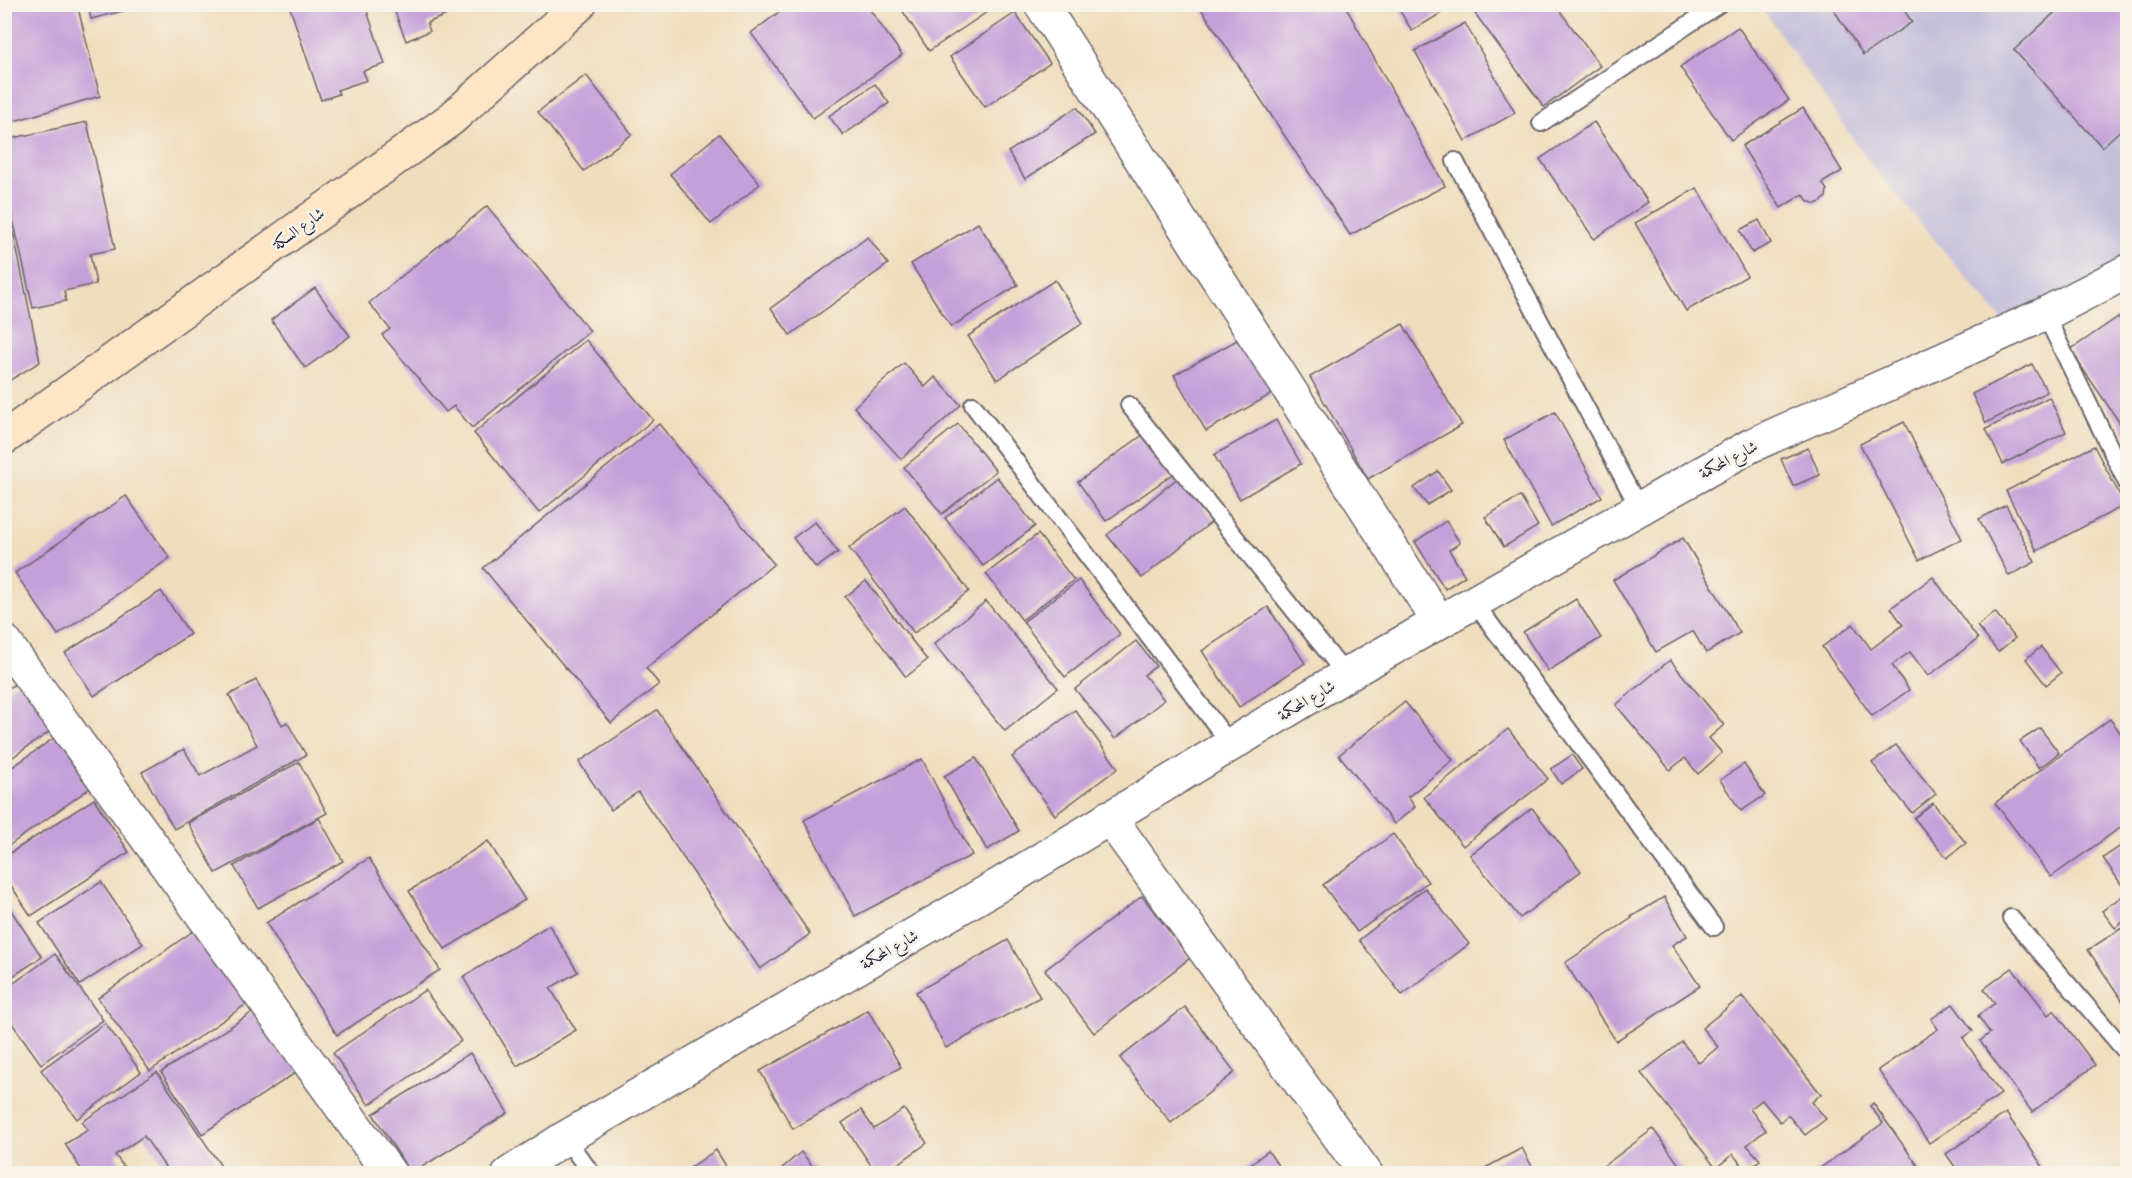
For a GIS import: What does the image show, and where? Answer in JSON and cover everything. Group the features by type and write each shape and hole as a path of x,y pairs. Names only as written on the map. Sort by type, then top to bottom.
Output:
{"street":[{"name":"شارع السكة","path":"4,438 451,119 580,4"},
{"path":"1041,4 1439,622"},
{"name":"شارع المحكمة","path":"509,1173 999,885 1346,675 1750,446 2044,314 2127,271"},
{"path":"4,640 390,1173"},
{"path":"1109,817 1366,1173"}],"lane":[{"path":"1541,123 1719,4"},
{"path":"1455,161 1639,508"},
{"path":"2044,314 2127,485"},
{"path":"973,405 1231,745"},
{"path":"1129,405 1346,675"},
{"path":"1474,602 1714,927"},
{"path":"2011,918 2127,1054"},
{"path":"565,1138 592,1173"}],"shaded area":[{"path":"1760,5 2127,5 2127,262 2014,334 1869,162"}],"building":[{"path":"4,4 77,4 100,96 4,124"},
{"path":"88,4 146,4 146,5 91,19"},
{"path":"392,4 453,5 447,7 449,14 427,23 430,31 406,41"},
{"path":"790,4 866,4 902,55 813,118 751,33"},
{"path":"898,4 999,4 929,51"},
{"path":"1198,4 1344,4 1445,186 1350,235"},
{"path":"1403,4 1456,4 1412,31 1398,8"},
{"path":"1468,4 1555,4 1600,66 1544,107"},
{"path":"1830,4 1900,4 1912,22 1863,55"},
{"path":"2064,4 2123,4 2128,9 2128,116 2122,122 2125,126 2102,147 2014,50"},
{"path":"289,5 365,5 385,64 363,71 367,80 337,90 339,94 321,100"},
{"path":"1015,13 1050,63 985,107 950,57"},
{"path":"1465,23 1515,113 1465,141 1415,51"},
{"path":"1738,27 1789,100 1731,140 1680,67"},
{"path":"586,75 632,134 584,171 538,112"},
{"path":"875,84 889,103 843,135 829,116"},
{"path":"1077,107 1095,134 1025,179 1008,152"},
{"path":"1803,108 1842,171 1822,183 1827,190 1826,197 1821,202 1815,204 1808,201 1803,194 1781,208 1742,146"},
{"path":"87,122 115,249 90,254 96,284 64,291 66,301 33,308 4,179 4,140"},
{"path":"1594,122 1648,202 1594,239 1540,159"},
{"path":"719,134 760,184 711,224 670,174"},
{"path":"1697,188 1747,276 1686,311 1635,223"},
{"path":"4,202 7,202 40,362 4,384"},
{"path":"487,206 590,331 472,428 454,406 446,412 382,335 390,329 369,303"},
{"path":"1759,220 1771,243 1752,253 1740,230"},
{"path":"978,223 1018,285 951,327 911,264"},
{"path":"868,237 888,264 790,335 771,308"},
{"path":"1055,280 1083,323 997,380 968,336"},
{"path":"315,288 350,336 305,368 271,320"},
{"path":"2118,317 2122,322 2128,318 2128,435 2070,350"},
{"path":"1403,324 1462,425 1368,479 1310,377"},
{"path":"1248,334 1279,390 1206,431 1174,375"},
{"path":"586,340 653,420 539,513 474,433"},
{"path":"904,363 925,387 935,377 961,405 901,459 854,407"},
{"path":"2032,364 2047,392 1986,423 1972,394"},
{"path":"2049,397 2066,432 2003,464 1986,429"},
{"path":"1555,412 1602,497 1551,526 1504,440"},
{"path":"1276,420 1301,464 1240,499 1214,455"},
{"path":"1904,422 1962,539 1919,560 1860,444"},
{"path":"659,424 774,564 646,668 659,684 611,723 483,568"},
{"path":"958,424 996,471 942,514 904,467"},
{"path":"1147,432 1176,472 1106,521 1078,482"},
{"path":"2094,446 2125,505 2037,551 2006,491"},
{"path":"1808,448 1820,475 1793,486 1781,459"},
{"path":"1438,471 1451,490 1427,505 1414,488"},
{"path":"997,477 1035,526 983,566 945,518"},
{"path":"1179,477 1214,520 1142,578 1107,535"},
{"path":"126,496 170,558 58,635 15,573"},
{"path":"1520,496 1538,526 1504,547 1485,517"},
{"path":"2006,505 2035,562 2009,576 1979,519"},
{"path":"905,506 969,591 914,633 849,548"},
{"path":"1446,521 1460,543 1449,550 1465,576 1445,589 1415,542"},
{"path":"815,522 838,552 816,568 793,538"},
{"path":"1038,534 1074,580 1022,620 986,574"},
{"path":"1683,538 1740,633 1706,653 1693,631 1656,652 1613,580"},
{"path":"1933,577 1978,639 1928,676 1910,652 1892,665 1909,690 1872,716 1822,647 1853,624 1871,649 1903,625 1891,608"},
{"path":"1079,580 1120,634 1065,677 1023,622"},
{"path":"866,581 927,660 906,677 845,597"},
{"path":"161,591 190,634 94,696 65,653"},
{"path":"1576,599 1601,638 1548,671 1523,632"},
{"path":"986,601 1058,688 1005,731 934,644"},
{"path":"1268,607 1305,663 1239,707 1202,651"},
{"path":"1995,612 2015,638 1998,652 1977,626"},
{"path":"1136,641 1156,666 1144,675 1164,700 1115,739 1075,689"},
{"path":"2041,647 2061,673 2046,685 2026,659"},
{"path":"1670,660 1724,725 1709,738 1722,753 1698,774 1685,758 1670,770 1616,705"},
{"path":"21,680 55,728 4,763 4,691"},
{"path":"256,680 282,725 287,722 306,755 174,829 142,772 184,749 200,776 257,745 229,695"},
{"path":"1405,702 1453,760 1408,797 1415,807 1394,824 1339,755"},
{"path":"657,710 810,934 760,969 638,792 611,810 579,762"},
{"path":"1075,710 1118,768 1055,815 1012,757"},
{"path":"2110,719 2128,743 2128,822 2051,877 1995,803"},
{"path":"2040,728 2059,753 2039,768 2020,741"},
{"path":"1508,729 1548,779 1463,846 1424,797"},
{"path":"64,731 100,781 4,849 4,773"},
{"path":"1896,745 1936,794 1912,813 1872,763"},
{"path":"1572,755 1582,769 1561,784 1551,769"},
{"path":"976,758 1019,831 987,850 944,776"},
{"path":"922,759 972,855 855,916 804,820"},
{"path":"299,762 327,813 216,873 188,823"},
{"path":"1744,764 1765,795 1741,811 1720,780"},
{"path":"94,799 129,852 31,916 4,875 4,857"},
{"path":"1933,803 1966,843 1947,858 1914,818"},
{"path":"1532,808 1581,871 1520,918 1470,855"},
{"path":"319,818 343,861 258,908 234,866"},
{"path":"1393,834 1428,882 1357,932 1323,885"},
{"path":"488,841 525,900 445,949 409,891"},
{"path":"2128,841 2128,894 2103,858"},
{"path":"369,858 440,970 337,1035 266,923"},
{"path":"101,882 143,944 80,985 39,923"},
{"path":"1425,888 1469,944 1402,995 1359,940"},
{"path":"1142,896 1190,958 1094,1033 1045,970"},
{"path":"1664,897 1687,936 1672,945 1700,986 1616,1041 1565,963"},
{"path":"2121,897 2128,905 2128,918 2115,928 2102,911"},
{"path":"4,900 42,957 4,982"},
{"path":"206,922 258,996 150,1071 98,998"},
{"path":"2128,924 2128,1009 2088,950"},
{"path":"549,925 578,972 550,988 576,1030 517,1066 463,977"},
{"path":"1008,940 1040,997 946,1048 916,992"},
{"path":"55,954 103,1020 41,1064 4,1012 4,990"},
{"path":"2012,968 2048,1015 2054,1010 2095,1065 2032,1112 1980,1041 1990,1033 1978,1016 1995,1003 1984,989"},
{"path":"425,990 461,1041 369,1105 333,1053"},
{"path":"1742,996 1821,1094 1812,1102 1826,1119 1805,1135 1788,1115 1780,1122 1762,1100 1750,1109 1766,1130 1747,1145 1760,1160 1746,1171 1733,1154 1716,1168 1641,1073 1682,1042 1699,1063 1718,1047 1702,1028"},
{"path":"265,1004 306,1066 202,1134 161,1072"},
{"path":"1953,1004 1973,1031 1963,1038 2001,1094 1929,1143 1878,1070 1938,1029 1931,1019"},
{"path":"1185,1007 1235,1072 1171,1123 1120,1058"},
{"path":"868,1010 901,1067 793,1129 760,1071"},
{"path":"105,1023 141,1072 77,1119 41,1070"},
{"path":"470,1053 508,1113 411,1174 373,1114"},
{"path":"157,1072 223,1169 216,1174 170,1174 144,1136 115,1155 126,1170 122,1174 84,1174 65,1144 88,1130 82,1122"},
{"path":"1873,1103 1924,1174 1812,1174 1883,1123 1870,1106"},
{"path":"904,1109 927,1143 884,1174 877,1174 842,1123 861,1110 874,1129"},
{"path":"2006,1113 2048,1174 1960,1174 1946,1154"},
{"path":"1653,1129 1686,1174 1593,1174"},
{"path":"1522,1148 1536,1174 1474,1174"},
{"path":"716,1150 731,1174 681,1174"},
{"path":"1268,1151 1284,1174 1237,1174"},
{"path":"801,1152 819,1174 775,1174"},
{"path":"578,1164 585,1174 565,1174"}]}
